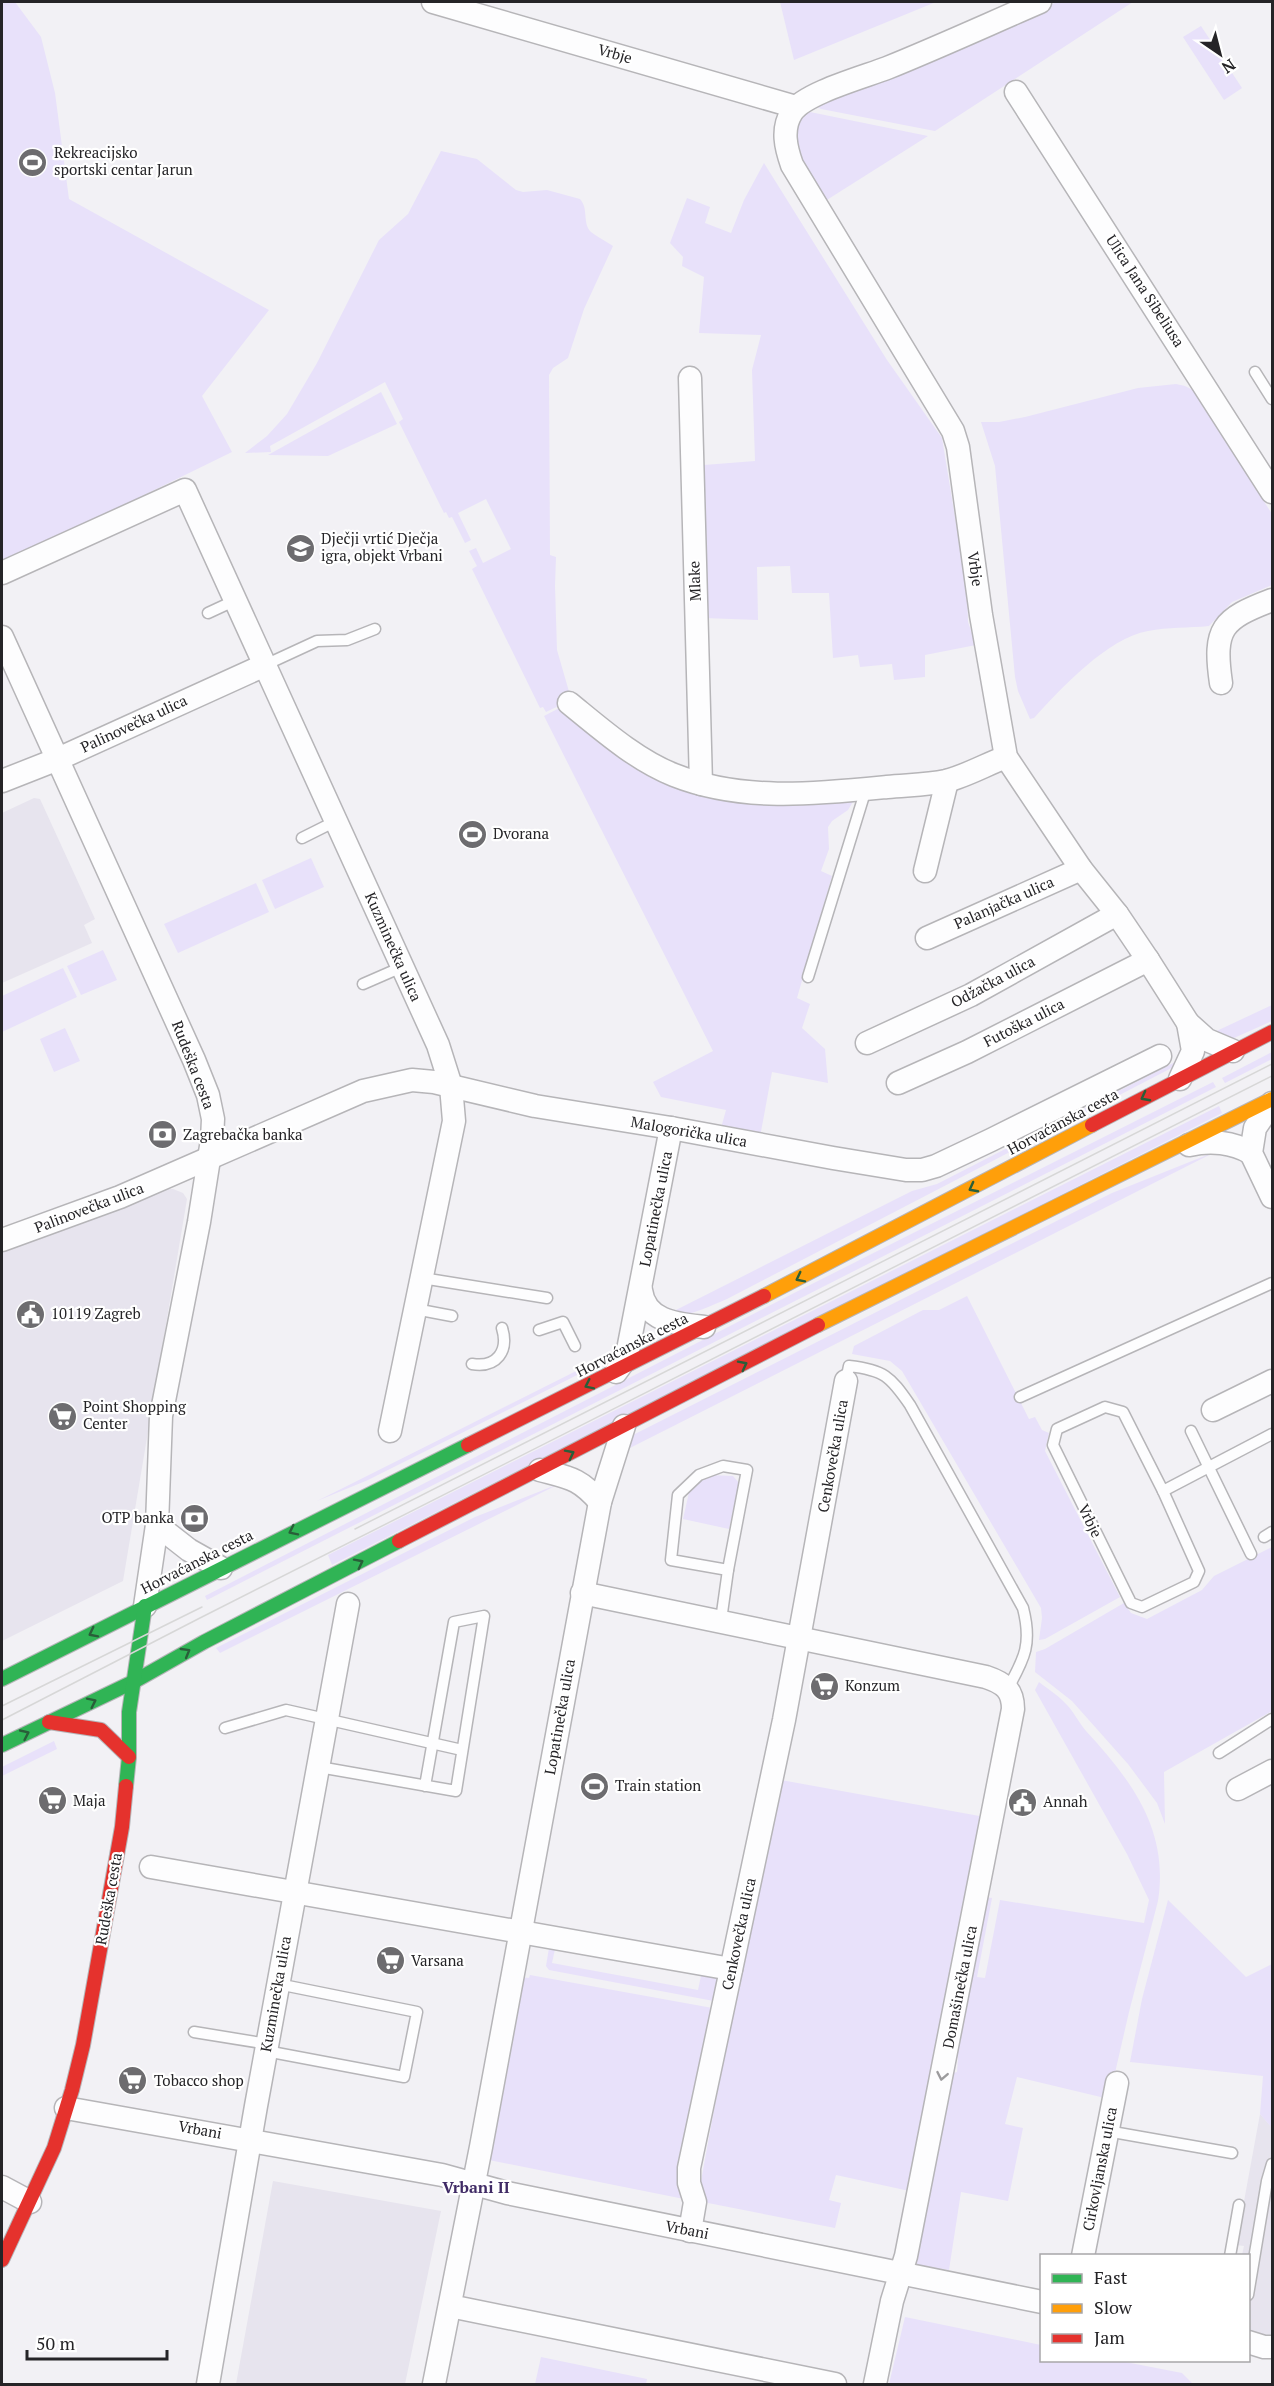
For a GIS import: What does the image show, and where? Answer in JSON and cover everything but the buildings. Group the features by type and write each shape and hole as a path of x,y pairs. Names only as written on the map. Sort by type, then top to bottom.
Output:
{"street":[{"name":"Vrbje","path":"433,2 796,107 787,124 785,135 792,165 953,431 958,447 981,615 1006,757 1081,869 1117,914 1188,1023 1207,1040 1233,1052"},
{"path":"796,107 820,93 886,68 1040,2"},
{"name":"Ulica Jana Sibeliusa","path":"1016,92 1271,487"},
{"name":"Mlake","path":"690,378 701,784"},
{"name":"Kuzminečka ulica","path":"2,573 186,490 438,1045 451,1086 454,1120 390,1431"},
{"path":"1221,683 1217,655 1220,639 1227,625 1241,612 1272,600"},
{"name":"Rudeška cesta","path":"2,637 208,1095 213,1119 209,1159 161,1416 158,1525 129,1712 129,1757 122,1827 83,2045 54,2148 2,2260"},
{"name":"Palinovečka ulica","path":"2,781 58,759 265,665"},
{"path":"569,703 633,752 673,775 743,793 866,789 947,780 1006,757"},
{"path":"925,871 947,780"},
{"name":"Palanjačka ulica","path":"927,938 1081,869"},
{"name":"Odžačka ulica","path":"867,1043 970,995 1117,914"},
{"name":"Futoška ulica","path":"898,1083 967,1052 1148,960"},
{"name":"Vrbje","path":"1180,1078 1193,1051 1188,1023"},
{"name":"Horvaćanska cesta","path":"2,1679 616,1372 1272,1032"},
{"name":"Malogorička ulica","path":"209,1159 363,1091 412,1080 451,1086 535,1106 906,1170 922,1170 936,1166 991,1140 1160,1056"},
{"path":"2,1745 135,1681 204,1642 886,1291 1272,1101"},
{"path":"1272,1101 1255,1128 1251,1152 1272,1197"},
{"name":"Lopatinečka ulica","path":"616,1372 628,1350 671,1128"},
{"path":"1176,1147 1210,1143 1237,1145 1251,1152"},
{"name":"Palinovečka ulica","path":"2,1240 120,1197 209,1159"},
{"path":"641,1290 642,1299 648,1310 658,1317 675,1323 704,1327"},
{"name":"Cenkovečka ulica","path":"690,2231 695,2202 689,2182 689,2168 800,1638 846,1381"},
{"path":"1213,1410 1272,1381"},
{"name":"Lopatinečka ulica","path":"474,2184 600,1502 624,1426"},
{"path":"540,1470 576,1480 586,1486 600,1502"},
{"path":"158,1525 189,1550 220,1568"},
{"path":"582,1593 721,1620 986,1677 1002,1683 1010,1693"},
{"name":"Kuzminečka ulica","path":"208,2385 278,1984 348,1604"},
{"name":"Domašinečka ulica","path":"900,2273 906,2256 982,1874 1013,1709 1010,1693"},
{"path":"49,1722 101,1730 129,1757"},
{"path":"1238,1789 1272,1771"},
{"path":"151,1867 731,1969"},
{"name":"Cirkovljanska ulica","path":"1083,2254 1117,2083"},
{"name":"Vrbani","path":"66,2108 442,2175 507,2193 1040,2302"},
{"path":"434,2385 474,2184"},
{"path":"2,2187 30,2202"},
{"path":"875,2385 900,2273"},
{"path":"450,2306 835,2385"},
{"path":"1250,2343 1272,2347"}],"lane":[{"path":"1255,372 1272,399"},
{"path":"208,613 236,600"},
{"path":"265,665 317,641 347,640 375,629"},
{"path":"808,977 866,789"},
{"path":"302,838 336,821"},
{"path":"363,984 402,967"},
{"path":"422,1278 547,1298"},
{"path":"1020,1397 1272,1282"},
{"path":"415,1309 452,1316"},
{"path":"539,1330 563,1322 575,1346"},
{"path":"472,1364 483,1364 498,1357 505,1343 502,1328"},
{"path":"846,1381 849,1366 868,1368 891,1378 910,1405 1023,1608 1029,1630 1026,1651 1010,1693"},
{"name":"Vrbje","path":"1105,1407 1123,1412 1162,1491 1198,1571 1194,1582 1142,1607 1131,1603 1053,1444 1058,1429 1105,1407"},
{"path":"1191,1431 1251,1554"},
{"path":"1162,1491 1272,1434"},
{"path":"721,1620 747,1470 723,1466 699,1476 678,1495 670,1560 728,1570"},
{"path":"319,1767 425,1786 456,1791 484,1616 454,1622 425,1786"},
{"path":"225,1728 286,1710 462,1750"},
{"path":"1219,1753 1272,1719"},
{"path":"194,2032 404,2077 417,2012 278,1984"},
{"path":"1107,2131 1232,2153"},
{"path":"1250,2283 1267,2181 1272,2164"},
{"path":"1230,2254 1239,2205"}],"shaded area":[{"path":"2,2 15,2 41,37 55,93 69,199 269,310 202,396 232,452 91,521 2,560"},
{"path":"780,2 936,2 794,60"},
{"path":"1057,2 1133,2 935,131 821,109 816,106"},
{"path":"1201,26 1242,88 1224,100 1183,37"},
{"path":"807,112 928,136 822,203 803,170 795,145 795,134 799,122"},
{"path":"441,151 477,159 516,190 523,192 547,190 580,199 583,203 588,228 593,234 613,246 584,309 568,358 553,368 549,375 550,555 556,557 557,650 570,695 569,701 546,712 543,707 540,708 472,569 477,566 469,551 476,548 483,563 511,549 486,499 458,513 471,540 465,543 452,517 449,518 446,512 444,513 399,422 403,419 385,382 270,446 271,452 245,453 267,436 287,414 317,363 379,240 408,214"},
{"path":"764,163 887,360 942,438 967,590 968,622 976,645 925,655 925,677 894,680 892,664 860,667 858,655 833,658 829,593 792,593 790,566 757,567 758,620 704,618 704,465 755,461 752,370 761,335 699,333 704,277 682,266 683,257 670,243 687,198 710,207 705,223 731,233 744,200"},
{"path":"1176,384 1193,390 1272,514 1272,585 1232,602 1209,626 1148,631 1117,643 1086,666 1034,718 1030,719 1018,691 1015,677 995,466 981,422 999,422 1025,417 1138,388"},
{"path":"381,392 397,424 328,456 268,455"},
{"path":"567,704 650,767 854,800 848,810 832,821 828,827 829,849 821,871 832,876 797,998 810,1004 802,1028 825,1049 828,1083 772,1072 760,1137 721,1128 726,1110 661,1097 653,1082 713,1051 544,716"},
{"path":"34,798 40,799 95,919 84,925 92,943 2,983 2,813"},
{"path":"311,858 324,887 275,909 262,880"},
{"path":"256,883 269,912 178,953 164,924"},
{"path":"103,950 117,980 81,995 67,966"},
{"path":"63,968 77,997 2,1032 2,996"},
{"path":"1272,1005 1272,1021 1234,1038 1208,1035"},
{"path":"65,1028 80,1061 54,1072 40,1039"},
{"path":"1272,1052 1272,1059 1225,1083 1222,1078"},
{"path":"1187,1056 1185,1061 727,1299 683,1315 668,1314 912,1191 937,1184"},
{"path":"1213,1082 1216,1087 207,1600 205,1596 800,1290"},
{"path":"1219,1106 1222,1113 332,1565 328,1555"},
{"path":"1217,1151 618,1454 627,1438 1112,1193"},
{"path":"160,1189 173,1189 183,1193 187,1199 123,1581 2,1641 2,1246"},
{"path":"967,1296 1029,1419 1035,1417 1042,1430 1049,1433 1045,1451 1120,1597 1045,1639 1039,1640 1041,1608 902,1371 890,1361 852,1354 854,1346 923,1310 939,1310"},
{"path":"618,1350 615,1356 368,1480 317,1501"},
{"path":"709,1475 733,1476 739,1483 729,1529 683,1519 690,1488"},
{"path":"561,1483 220,1653 216,1648 475,1517"},
{"path":"1272,1547 1272,1711 1164,1772 1165,1824 1157,1803 1128,1764 1072,1701 1035,1672 1036,1652 1124,1603 1131,1613 1147,1619 1202,1590 1214,1576"},
{"path":"1039,1682 1070,1708 1083,1728 1132,1788 1143,1808 1158,1852 1160,1875 1158,1901 1109,2099 1017,2077 1005,2124 1023,2128 1008,2201 961,2192 949,2270 912,2264 949,2074 957,2072 958,2058 954,2052 984,1897 992,1898 977,1977 985,1978 1000,1900 1144,1923 1149,1900 1127,1854 1035,1690"},
{"path":"54,1741 57,1749 2,1776 2,1767"},
{"path":"781,1780 985,1817 914,2192 836,2175 829,2200 841,2203 835,2228 708,2203 699,2192 736,1990"},
{"path":"1168,1900 1246,1977 1272,1964 1272,2128 1260,2114 1263,2076 1130,2062 1142,1999"},
{"path":"549,1948 555,1949 552,1963 698,1990 701,1976 718,1979 719,2002 549,1970 546,1966"},
{"path":"530,1975 718,2009 689,2200 489,2160 521,1977 529,1978"},
{"path":"1260,2114 1272,2128 1272,2357 1250,2351 1250,2254 1242,2254 1244,2246 1236,2245"},
{"path":"273,2181 441,2211 405,2384 236,2384"},
{"path":"905,2317 1040,2345 1040,2362 1125,2362 1182,2373 1193,2384 889,2384"},
{"path":"541,2357 647,2379 646,2384 535,2384"}],"tram line":[{"path":"355,1529 1272,1064"},
{"path":"2,1720 1272,1076"},
{"path":"2,1706 202,1607"}],"traffic: fast":[{"path":"2,1679 468,1445"},
{"path":"2,1745 135,1681 204,1642 399,1541"},
{"path":"126,1786 129,1757 129,1712 145,1606"}],"traffic: slow":[{"path":"818,1325 1272,1099"},
{"path":"764,1296 1092,1125"}],"traffic: jam":[{"path":"1092,1125 1272,1032"},
{"path":"468,1445 764,1296"},
{"path":"399,1541 818,1325"},
{"path":"49,1722 101,1730 129,1757"},
{"path":"2,2260 54,2148 72,2090 83,2045 122,1827 126,1786"}],"place":[{"name":"Rekreacijsko sportski centar Jarun","path":"33,162"},
{"name":"Dječji vrtić Dječja igra, objekt Vrbani","path":"300,548"},
{"name":"Dvorana","path":"472,834"},
{"name":"Zagrebačka banka","path":"162,1135"},
{"name":"10119 Zagreb","path":"30,1314"},
{"name":"Point Shopping Center","path":"62,1416"},
{"name":"OTP banka","path":"195,1518"},
{"name":"Konzum","path":"824,1686"},
{"name":"Train station","path":"594,1786"},
{"name":"Maja","path":"52,1801"},
{"name":"Annah","path":"1022,1802"},
{"name":"Varsana","path":"390,1961"},
{"name":"Tobacco shop","path":"133,2081"}],"district":[{"name":"Vrbani II","path":"476,2187"}]}
